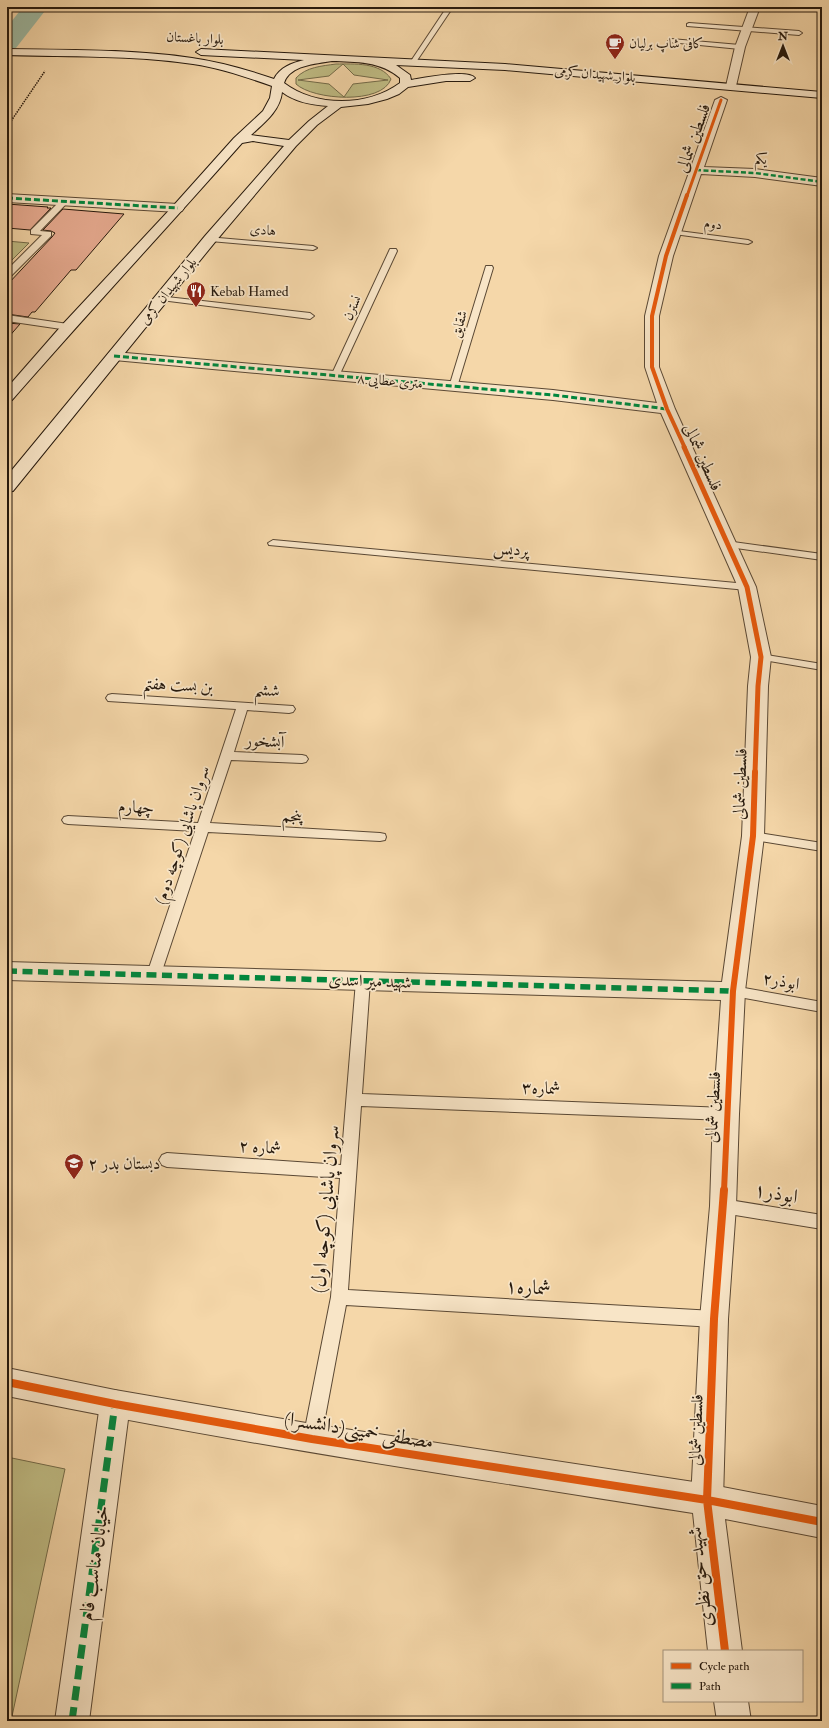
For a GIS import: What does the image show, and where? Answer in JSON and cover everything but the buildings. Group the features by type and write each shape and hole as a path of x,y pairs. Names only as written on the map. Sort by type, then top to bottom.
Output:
{"street":[{"path":"731,86 740,47 755,7"},
{"path":"7,45 55,49"},
{"path":"7,52 55,49"},
{"name":"بلوار باغستان","path":"55,49 332,58"},
{"name":"بلوار باغستان","path":"55,49 192,61 239,71 278,84 295,96 312,101 338,104 371,100 387,96 399,91 405,84"},
{"path":"7,397 68,327 178,208 238,140 268,113 276,98 279,77 286,71 297,65 332,58 368,60 386,64 399,70 406,77 405,84 446,78 482,78"},
{"name":"بلوار شهیدان کرمی","path":"368,60 414,61 505,67 822,95"},
{"path":"505,67 502,73 508,79"},
{"name":"فلسطین شمالی","path":"707,1500 714,1319 723,1206 726,1114 733,991 753,836 758,686 761,657 746,587 667,409 652,367 652,316 666,256 721,100"},
{"name":"بلوار شهیدان کرمی","path":"7,487 210,238 292,144 313,123 338,104"},
{"path":"238,140 253,138 292,144"},
{"name":"یکم","path":"696,170 755,173 822,182"},
{"path":"7,198 178,208"},
{"name":"۸ متری عطایی","path":"114,356 553,395 667,409"},
{"name":"شهید میر اسدی","path":"7,971 733,991"},
{"name":"(دانشسرا)مصطفی خمینی","path":"7,1382 116,1404 312,1439 707,1500 822,1522"},
{"name":"خیابان مناسب فام","path":"72,1721 116,1404"},
{"name":"شهید حق نظری","path":"707,1500 725,1650"},
{"path":"731,1702 734,1721"}],"lane":[{"path":"414,61 450,7"},
{"path":"689,25 799,33"},
{"path":"671,41 740,47"},
{"path":"7,275 48,234 34,232 65,201"},
{"name":"دوم","path":"674,232 748,242"},
{"name":"هادی","path":"210,238 313,248"},
{"name":"نسترن","path":"335,376 393,251"},
{"name":"شقایق","path":"453,387 489,268"},
{"path":"161,298 310,316"},
{"path":"7,318 68,327"},
{"name":"پردیس","path":"274,543 746,587"},
{"path":"726,544 822,557"},
{"path":"761,657 822,667"},
{"name":"بن بست هفتم","path":"112,698 242,706"},
{"name":"ششم","path":"242,706 289,709"},
{"name":"سروان پاشایی (کوچه دوم)","path":"154,974 242,706"},
{"name":"آبشخور","path":"226,756 302,759"},
{"name":"چهارم","path":"68,820 203,828"},
{"name":"پنجم","path":"203,828 380,837"},
{"path":"753,836 822,847"},
{"name":"سروان پاشایی (کوچه اول)","path":"312,1439 340,1297 364,981"},
{"name":"ابوذر۲","path":"733,991 822,1007"},
{"name":"شماره۳","path":"355,1100 726,1114"},
{"name":"شماره ۲","path":"167,1160 350,1172"},
{"name":"ابوذر۱","path":"723,1206 822,1222"},
{"name":"شماره۱","path":"340,1297 714,1319"}],"path":[{"path":"7,127 46,70"}],"shaded area":[{"path":"343,64 329,76 298,80 329,84 344,97 317,94 305,89 296,84 296,78 309,69"},
{"path":"343,64 358,64 374,67 386,73 391,79 385,87 375,93 344,97 353,84 388,80 354,75"},
{"path":"7,241 29,243 7,265"},
{"path":"7,1457 65,1469 11,1721 7,1721"}],"waterway":[{"path":"7,43 36,7"}],"marked path":[{"path":"696,170 755,173 822,182"},
{"path":"7,198 178,208"},
{"path":"114,356 553,395 667,409"},
{"path":"7,971 733,991 733,995"},
{"path":"72,1721 115,1404"}],"cycle path":[{"path":"721,100 666,256 652,316 652,367 667,409 747,587 761,657 758,686 753,836 733,991 726,1114 723,1206 714,1319 707,1500 725,1650"},
{"path":"7,1382 115,1404 312,1439 707,1500 822,1522"}],"place":[{"name":"کافی شاپ برلیان","path":"615,60"},
{"name":"Kebab Hamed","path":"196,308"},
{"name":"دبستان بدر ۲","path":"74,1180"}]}
